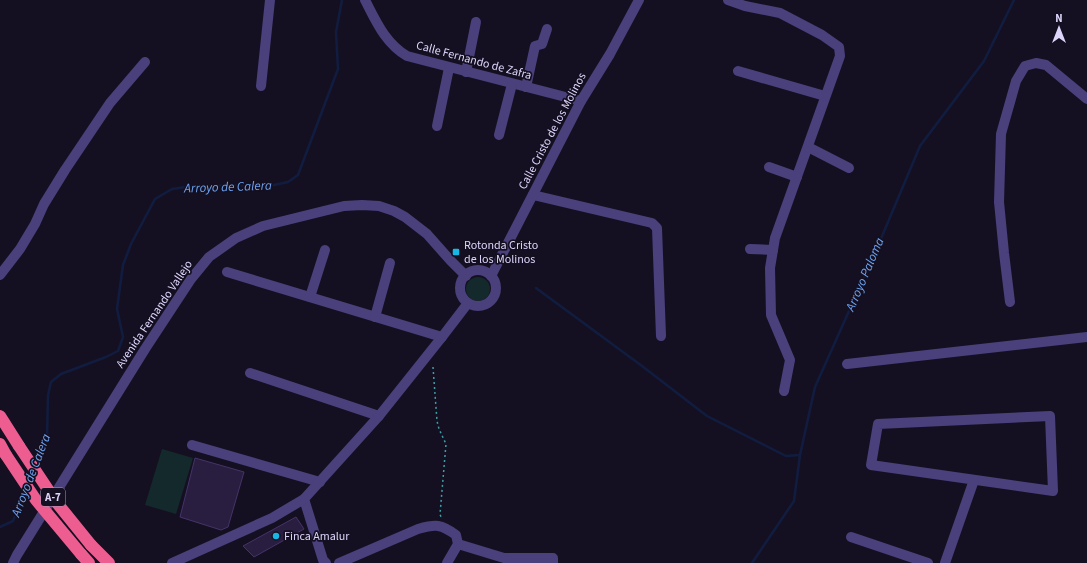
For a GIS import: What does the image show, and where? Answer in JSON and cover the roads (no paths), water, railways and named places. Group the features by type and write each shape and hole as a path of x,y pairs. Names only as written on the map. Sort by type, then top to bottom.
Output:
{"highway":[{"name":"A-7","path":"0,416 57,503 109,563"},
{"name":"A-7","path":"0,444 36,500 89,563"}],"street":[{"path":"261,86 270,0"},
{"name":"Calle Fernando de Zafra","path":"365,0 388,41 406,56 581,102"},
{"name":"Calle Cristo de los Molinos","path":"491,276 581,102 610,54 639,0"},
{"path":"728,0 745,6 780,13 822,35 839,46 840,56 776,238 770,268 771,315 790,360 784,391"},
{"path":"466,72 476,22"},
{"path":"526,87 535,46 542,44 547,28"},
{"path":"0,275 20,249 53,190 110,103 145,62"},
{"path":"1010,302 999,202 1001,134 1016,80 1026,66 1036,63 1046,65 1087,99"},
{"path":"437,126 449,68"},
{"path":"738,71 825,96"},
{"path":"499,134 512,84"},
{"path":"808,147 849,168"},
{"path":"768,167 797,177"},
{"path":"533,195 652,223 656,228 661,336"},
{"name":"Avenida Fernando Vallejo","path":"10,563 15,559 141,356 191,279 209,257 236,238 263,226 344,206 379,206 394,211 427,234 466,276"},
{"path":"750,249 773,250"},
{"path":"310,297 325,250"},
{"path":"375,317 390,262"},
{"path":"476,270 482,271 487,272 491,276 495,281 496,292 494,298 490,302 479,306 473,305 464,298 460,286 462,280 470,272 476,270"},
{"path":"227,272 442,337"},
{"path":"172,563 272,518 304,499 379,416 468,302"},
{"path":"847,364 1087,337"},
{"path":"250,373 379,416"},
{"path":"1050,416 1053,492 974,480 871,465 878,424 1050,416"},
{"path":"192,445 320,482"},
{"path":"945,563 974,480"},
{"path":"304,499 326,563"},
{"path":"339,563 418,529 429,526 444,527 456,535 458,544 447,563"},
{"path":"851,537 898,558 928,563"},
{"path":"458,544 504,558 553,561"}],"waterway":[{"name":"Arroyo de Calera","path":"36,464 47,437 48,395 51,382 61,374 118,351 123,337 117,309 123,265 131,244 155,199 172,189 193,186 274,185 288,182 298,175 338,69 336,32 342,0"},
{"name":"Arroyo Paloma","path":"752,563 794,501 800,455 815,387 875,253 920,146 984,61 1014,0"},
{"path":"536,288 707,416 786,456 800,455"},
{"name":"Arroyo de Calera","path":"0,527 13,521 25,490"}],"place":[{"name":"Rotonda Cristo de los Molinos","path":"456,252"},
{"name":"Finca Amalur","path":"276,536"}]}
